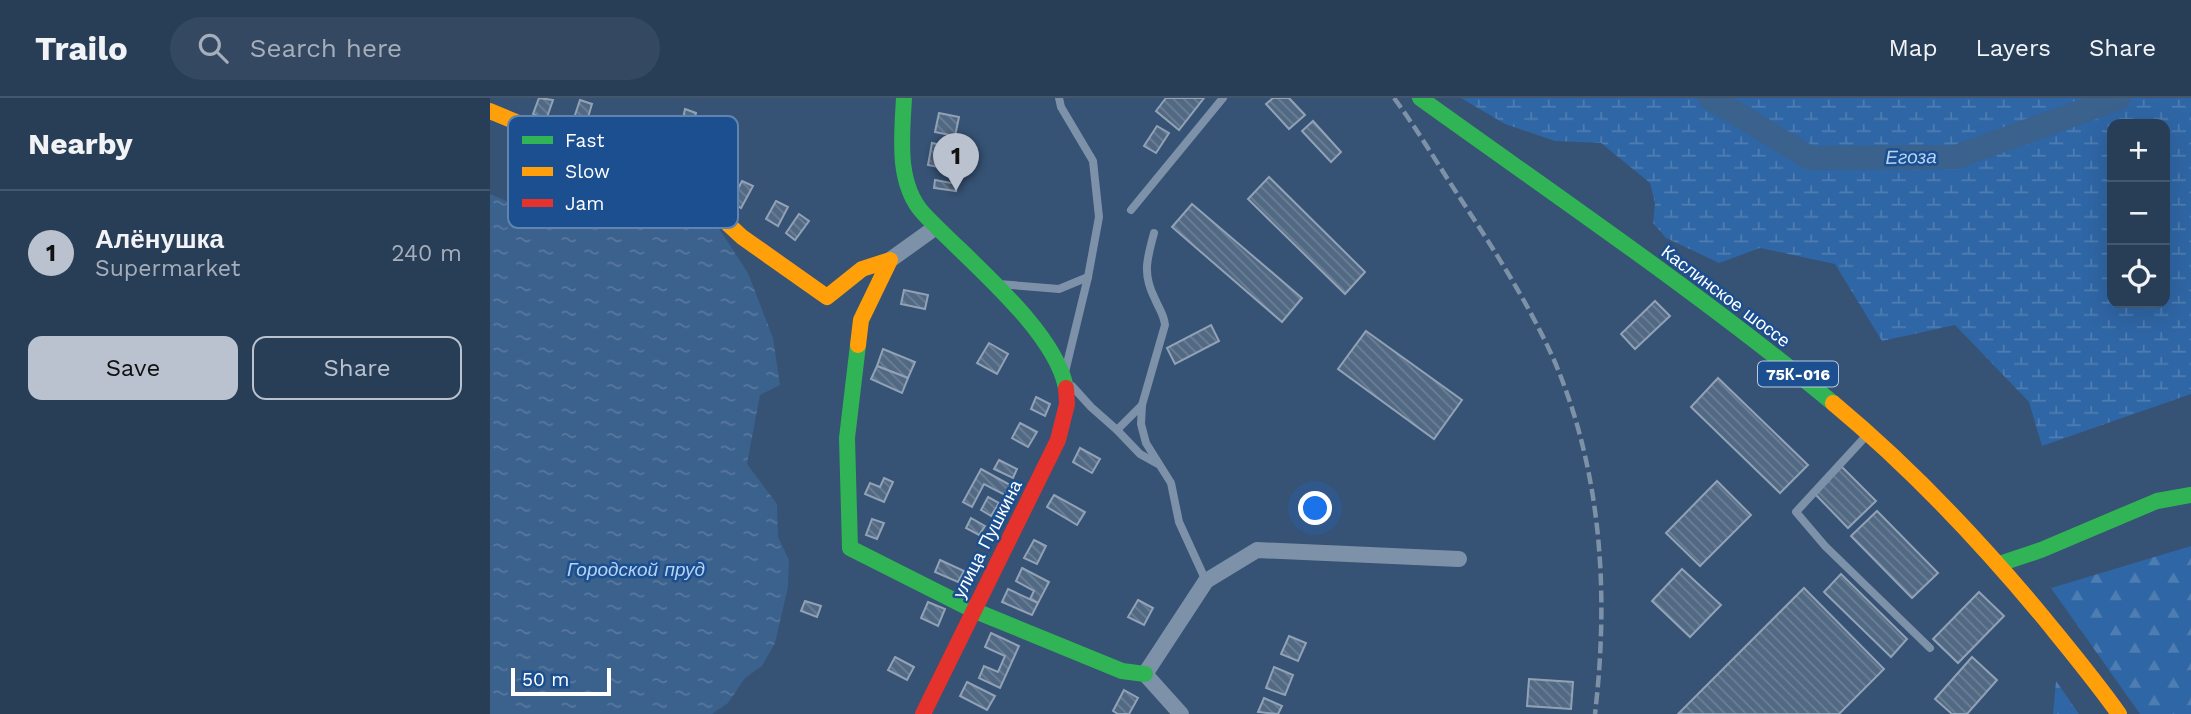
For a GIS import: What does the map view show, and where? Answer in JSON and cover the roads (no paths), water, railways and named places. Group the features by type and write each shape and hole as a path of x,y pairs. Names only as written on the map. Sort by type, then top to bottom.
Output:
{"street":[{"path":"904,98 903,156 911,198 1030,323 1050,350 1064,377"},
{"name":"Каслинское шоссе","path":"1420,98 1688,290 1782,361 1869,433 1928,489 1999,564 2098,684 2119,714"},
{"path":"494,107 514,116"},
{"path":"732,228 827,297 862,269 890,260 936,227"},
{"path":"890,260 861,320 847,438 849,548 973,610 1122,671 1145,674 1181,714"},
{"name":"улица Пушкина","path":"923,714 1058,440 1065,421 1068,398 1064,377"},
{"path":"1999,564 2041,550 2157,501 2191,495"},
{"path":"1145,674 1206,581 1256,550 1459,559"}],"lane":[{"path":"1059,98 1061,107 1093,161 1099,216 1088,277 1064,377 1140,454 1160,465"},
{"path":"1130,210 1223,98"},
{"path":"1154,233 1145,270 1154,298 1164,316 1165,326 1142,405 1141,424 1146,443 1171,483 1179,522 1206,581"},
{"path":"990,283 1059,289 1088,277"},
{"path":"1117,430 1142,405"},
{"path":"1869,433 1796,512 1825,546 1930,648"}],"water":[{"name":"Городской пруд","path":"490,194 508,202 508,228 717,228 748,273 773,338 780,385 760,395 747,464 777,504 778,537 789,560 788,587 775,643 762,666 745,678 728,703 712,714 490,714"}],"waterway":[{"name":"Егоза","path":"1710,98 1810,158 1956,157 2119,98"}],"railway":[{"path":"1394,98 1521,296 1544,338 1570,402 1583,446 1598,534 1601,624 1595,714"}],"place":[{"name":"Алёнушка","path":"956,191"}]}
